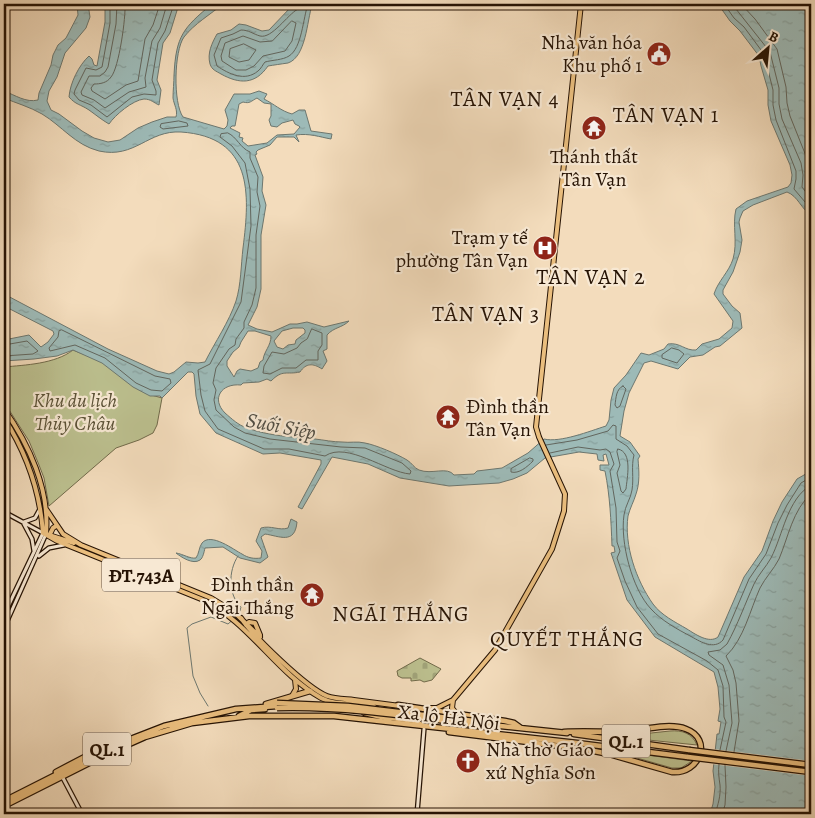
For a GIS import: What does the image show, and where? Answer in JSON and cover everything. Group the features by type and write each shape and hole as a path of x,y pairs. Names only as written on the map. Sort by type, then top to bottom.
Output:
{"highway":[{"path":"252,706 312,690"},
{"name":"QL.1","path":"4,800 115,745 164,725 252,706 318,705 491,725"},
{"name":"QL.1","path":"398,705 459,715"},
{"name":"Xa lộ Hà Nội","path":"238,716 250,710 276,706"},
{"name":"Xa lộ Hà Nội","path":"4,808 92,762 145,738 175,727 238,716 290,715 347,720 352,718 562,746 572,742"},
{"name":"Xa lộ Hà Nội","path":"459,715 514,723 522,729"},
{"name":"Xa lộ Hà Nội","path":"228,718 245,718 249,716"},
{"name":"Xa lộ Hà Nội","path":"491,725 564,732 811,765"},
{"name":"Xa lộ Hà Nội","path":"491,725 519,731 534,738"},
{"path":"554,740 562,746 609,754 672,772 679,772 693,766 701,752 699,742 694,734 686,729 676,727 622,732 564,732"},
{"name":"Xa lộ Hà Nội","path":"424,728 572,742 811,772"}],"main road":[{"path":"459,715 452,708 453,700 495,650 552,549 564,511 566,498 539,437 536,423 582,4"},
{"path":"4,409 27,447 39,480 46,509 46,534"},
{"path":"4,418 21,450 32,477 46,534"},
{"path":"21,450 27,447"},
{"path":"46,509 61,532 81,545"},
{"path":"46,534 56,526"},
{"path":"46,534 61,532"},
{"name":"ĐT.743A","path":"46,534 56,536 68,543 219,608 262,640 312,690 329,697 434,708 453,700"},
{"name":"ĐT.743A","path":"68,543 81,545 211,598 241,618 245,626 294,678 328,701 373,706 382,714 418,722 424,728"},
{"path":"245,626 252,622 255,623 262,640"},
{"path":"291,697 296,692 294,678"},
{"path":"336,702 381,718 399,719"}],"street":[{"path":"34,552 30,533 22,522 35,518 40,509"},
{"name":"ĐT.743A","path":"4,512 46,534"},
{"path":"4,615 34,552 46,534"},
{"path":"4,628 46,534"},
{"path":"36,558 49,548 68,543"},
{"path":"417,814 424,728"},
{"path":"62,778 82,814"}],"green space":[{"name":"Khu du lịch Thủy Châu","path":"73,350 102,362 144,392 162,398 157,425 153,433 116,448 49,506 44,478 29,441 4,402 4,367 49,361 66,355"},
{"path":"420,658 441,669 432,680 424,682 420,680 411,681 411,678 398,676 397,671"},
{"path":"670,731 686,733 697,745 609,736 623,736"},
{"path":"609,750 692,761 681,768 672,768"}],"water":[{"path":"77,4 88,4 90,17 86,28 65,53 57,77 49,91 47,101 51,110 94,138 108,142 120,140 138,128 152,122 167,117 176,117 177,112 173,92 175,62 179,42 194,20 212,4 223,4 188,32 178,53 176,89 183,117 224,129 227,126 228,120 225,110 234,94 250,94 259,91 267,94 264,99 288,113 292,114 299,110 305,110 311,131 332,134 331,139 310,135 296,135 299,142 294,137 277,137 270,145 256,152 257,154 255,155 263,177 262,191 266,205 261,235 261,289 257,307 248,325 272,332 290,324 307,322 324,327 349,321 332,330 327,335 327,349 323,351 327,361 322,369 310,365 300,372 282,374 271,381 267,379 259,382 243,383 223,389 220,393 219,402 225,413 235,422 255,431 289,437 365,443 398,455 409,461 419,470 429,472 447,471 454,475 474,474 477,471 502,468 528,453 544,439 566,438 606,426 609,420 614,388 626,375 641,353 649,355 664,349 668,344 696,350 702,344 719,339 732,328 733,321 714,294 733,259 736,209 747,201 788,187 791,183 792,175 790,165 771,121 768,90 759,56 718,4 811,4 811,215 794,196 787,192 753,205 743,211 739,222 742,240 740,252 733,272 723,290 723,294 740,313 742,328 720,346 703,355 690,357 678,369 651,361 644,363 629,393 620,436 630,442 640,456 638,459 638,485 628,516 627,527 630,550 641,584 660,612 706,639 718,637 744,577 762,551 782,502 797,479 811,471 811,814 710,814 715,787 713,771 717,734 719,734 721,722 718,721 720,709 718,687 714,672 655,637 627,600 611,553 615,552 614,546 612,546 608,490 605,471 600,470 600,465 609,465 606,454 603,455 604,461 598,460 597,454 579,452 545,458 527,473 513,479 499,483 449,486 400,478 368,464 332,457 302,509 298,507 321,464 321,460 280,453 263,454 216,433 200,414 194,374 192,372 188,372 162,398 160,396 150,396 133,387 102,363 73,350 57,356 4,361 4,340 29,335 41,347 54,334 53,331 4,306 4,294 108,349 157,371 169,374 186,362 205,362 230,317 238,295 245,227 245,188 242,171 234,156 222,144 205,136 181,132 159,135 122,151 99,151 76,140 42,114 4,98 4,91 25,100 38,100 53,55 58,45 66,38 78,15","holes":["257,98 264,103 271,104 269,120 271,126 277,127 282,123 293,120 300,127 294,134 277,135 267,143 248,146 242,141 243,138 239,137 240,133 230,128 235,126 239,104","303,328 305,333 296,340 295,344 288,345 283,349 277,347 274,341 282,331","248,331 271,336 270,343 258,368 251,371 240,369 234,377 227,366 227,361"]},
{"path":"105,4 179,4 170,33 163,43 157,80 161,90 159,105 149,100 140,100 115,116 109,124 69,97 73,80 85,60 89,56 94,65 97,66 105,22"},
{"path":"305,4 312,5 305,38 299,54 294,59 288,63 268,66 258,77 246,81 234,80 212,68 209,60 210,52 217,34 231,30 239,24 262,31 269,30 291,7"},
{"path":"291,519 297,522 296,529 290,536 281,537 265,534 261,537 268,557 260,563 240,558 223,547 205,548 202,558 194,562 176,553 196,558 202,543 206,540 211,540 222,543 247,556 261,558 262,551 256,541 261,528 288,528"}],"pier":[{"path":"713,749 811,761 811,776 711,764"}],"waterway":[{"path":"238,556 232,569 231,583 234,596 241,607 239,614"},
{"path":"208,706 193,676 187,628 192,624 211,617 228,624 236,617"}],"place":[{"name":"Nhà văn hóa Khu phố 1","path":"659,54"},
{"name":"Thánh thất Tân Vạn","path":"594,128"},
{"name":"Trạm y tế phường Tân Vạn","path":"545,248"},
{"name":"Đình thần Tân Vạn","path":"448,417"},
{"name":"Đình thần Ngãi Thắng","path":"312,595"},
{"name":"Nhà thờ Giáo xứ Nghĩa Sơn","path":"468,761"}],"district":[{"name":"TÂN VẠN 4","path":"505,98"},
{"name":"TÂN VẠN 1","path":"666,114"},
{"name":"TÂN VẠN 2","path":"591,276"},
{"name":"TÂN VẠN 3","path":"486,313"},
{"name":"NGÃI THẮNG","path":"401,613"},
{"name":"QUYẾT THẮNG","path":"567,638"}],"water label":[{"name":"Suối Siệp","path":"281,426"}]}
